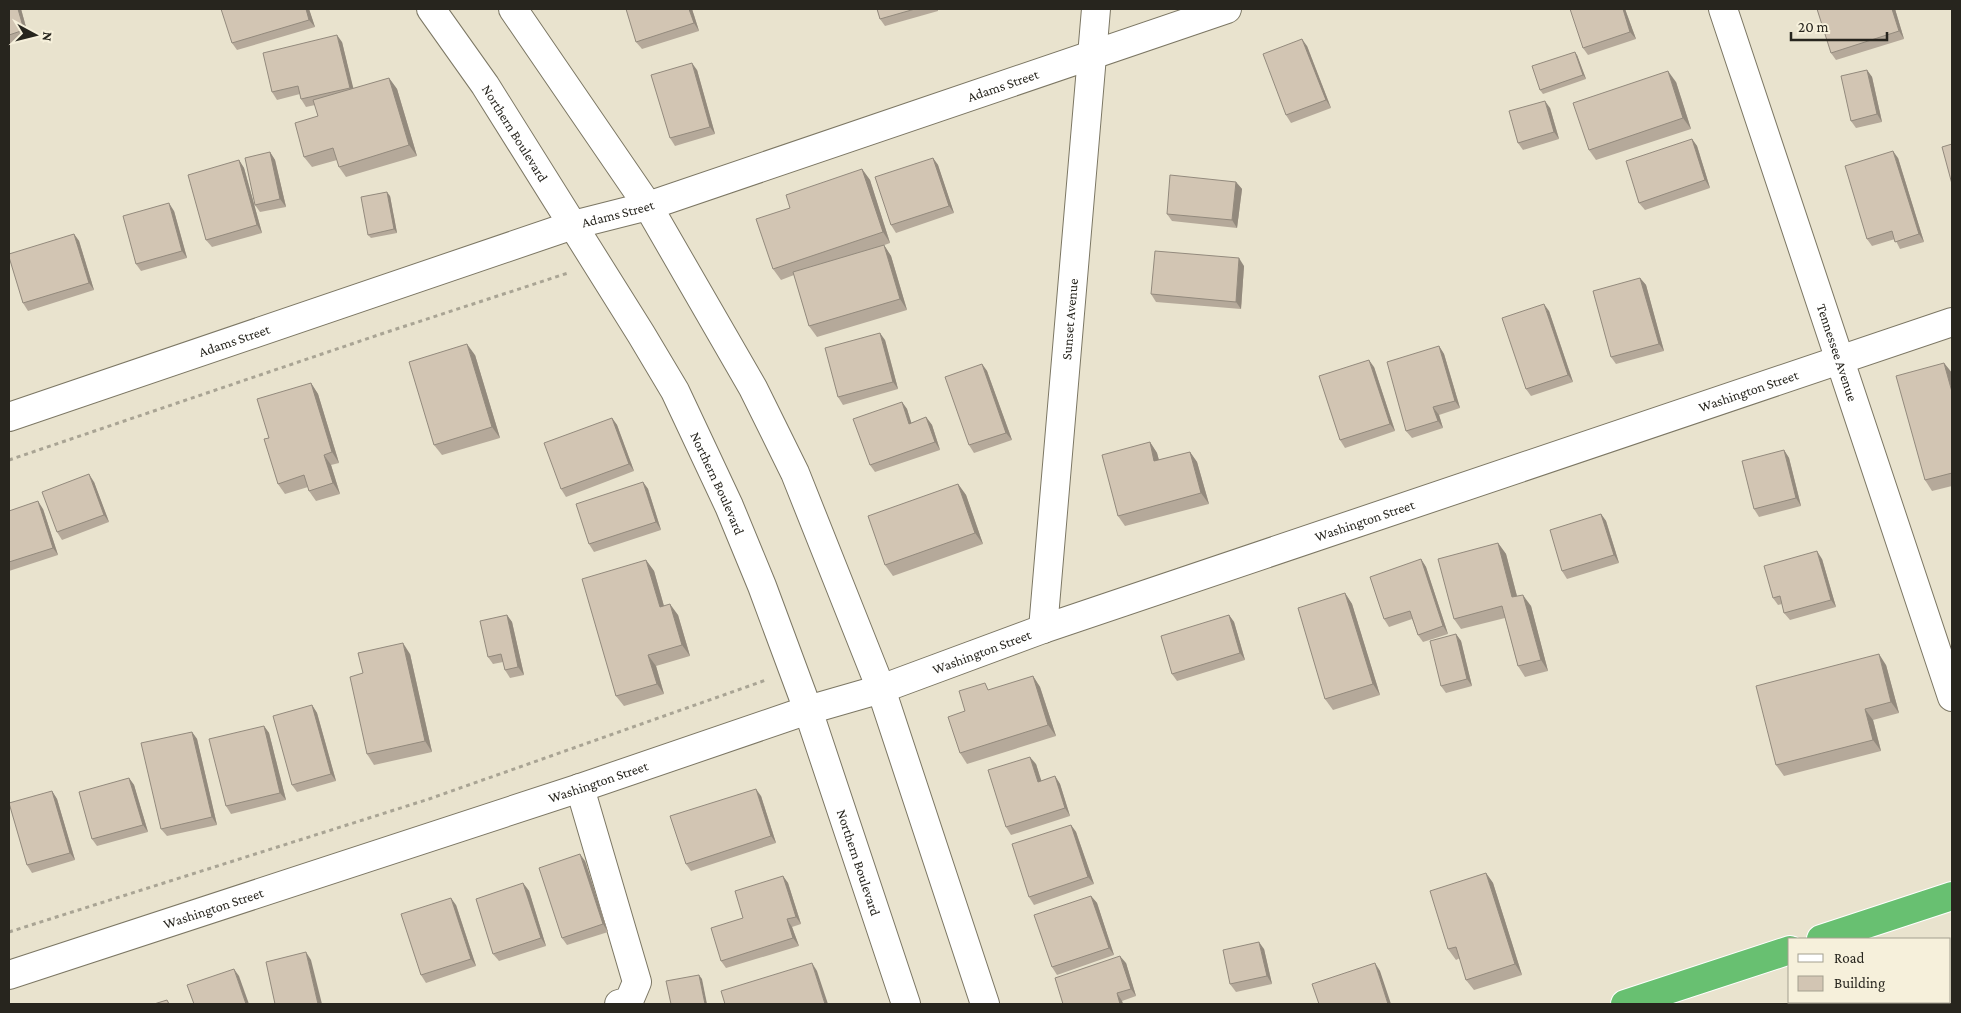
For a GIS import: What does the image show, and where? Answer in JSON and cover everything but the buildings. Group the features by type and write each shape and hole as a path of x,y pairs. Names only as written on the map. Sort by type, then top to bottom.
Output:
{"highway":[{"path":"1824,938 1952,896"},
{"path":"1625,1004 1788,951"}],"street":[{"name":"Northern Boulevard","path":"431,9 485,85 675,392 729,506 762,586 808,710 906,1004"},
{"path":"512,9 648,206 753,388 791,465 881,689 985,1004"},
{"name":"Sunset Avenue","path":"1044,629 1096,9"},
{"name":"Adams Street","path":"9,417 573,225 648,206 1227,9"},
{"name":"Tennessee Avenue","path":"1723,9 1952,697"},
{"name":"Washington Street","path":"9,975 580,788 808,710 881,689 1044,629 1952,322"},
{"path":"580,788 637,982 629,1001 619,1004"}],"path":[{"path":"9,460 573,271"},
{"path":"9,932 429,799 768,679"}]}
